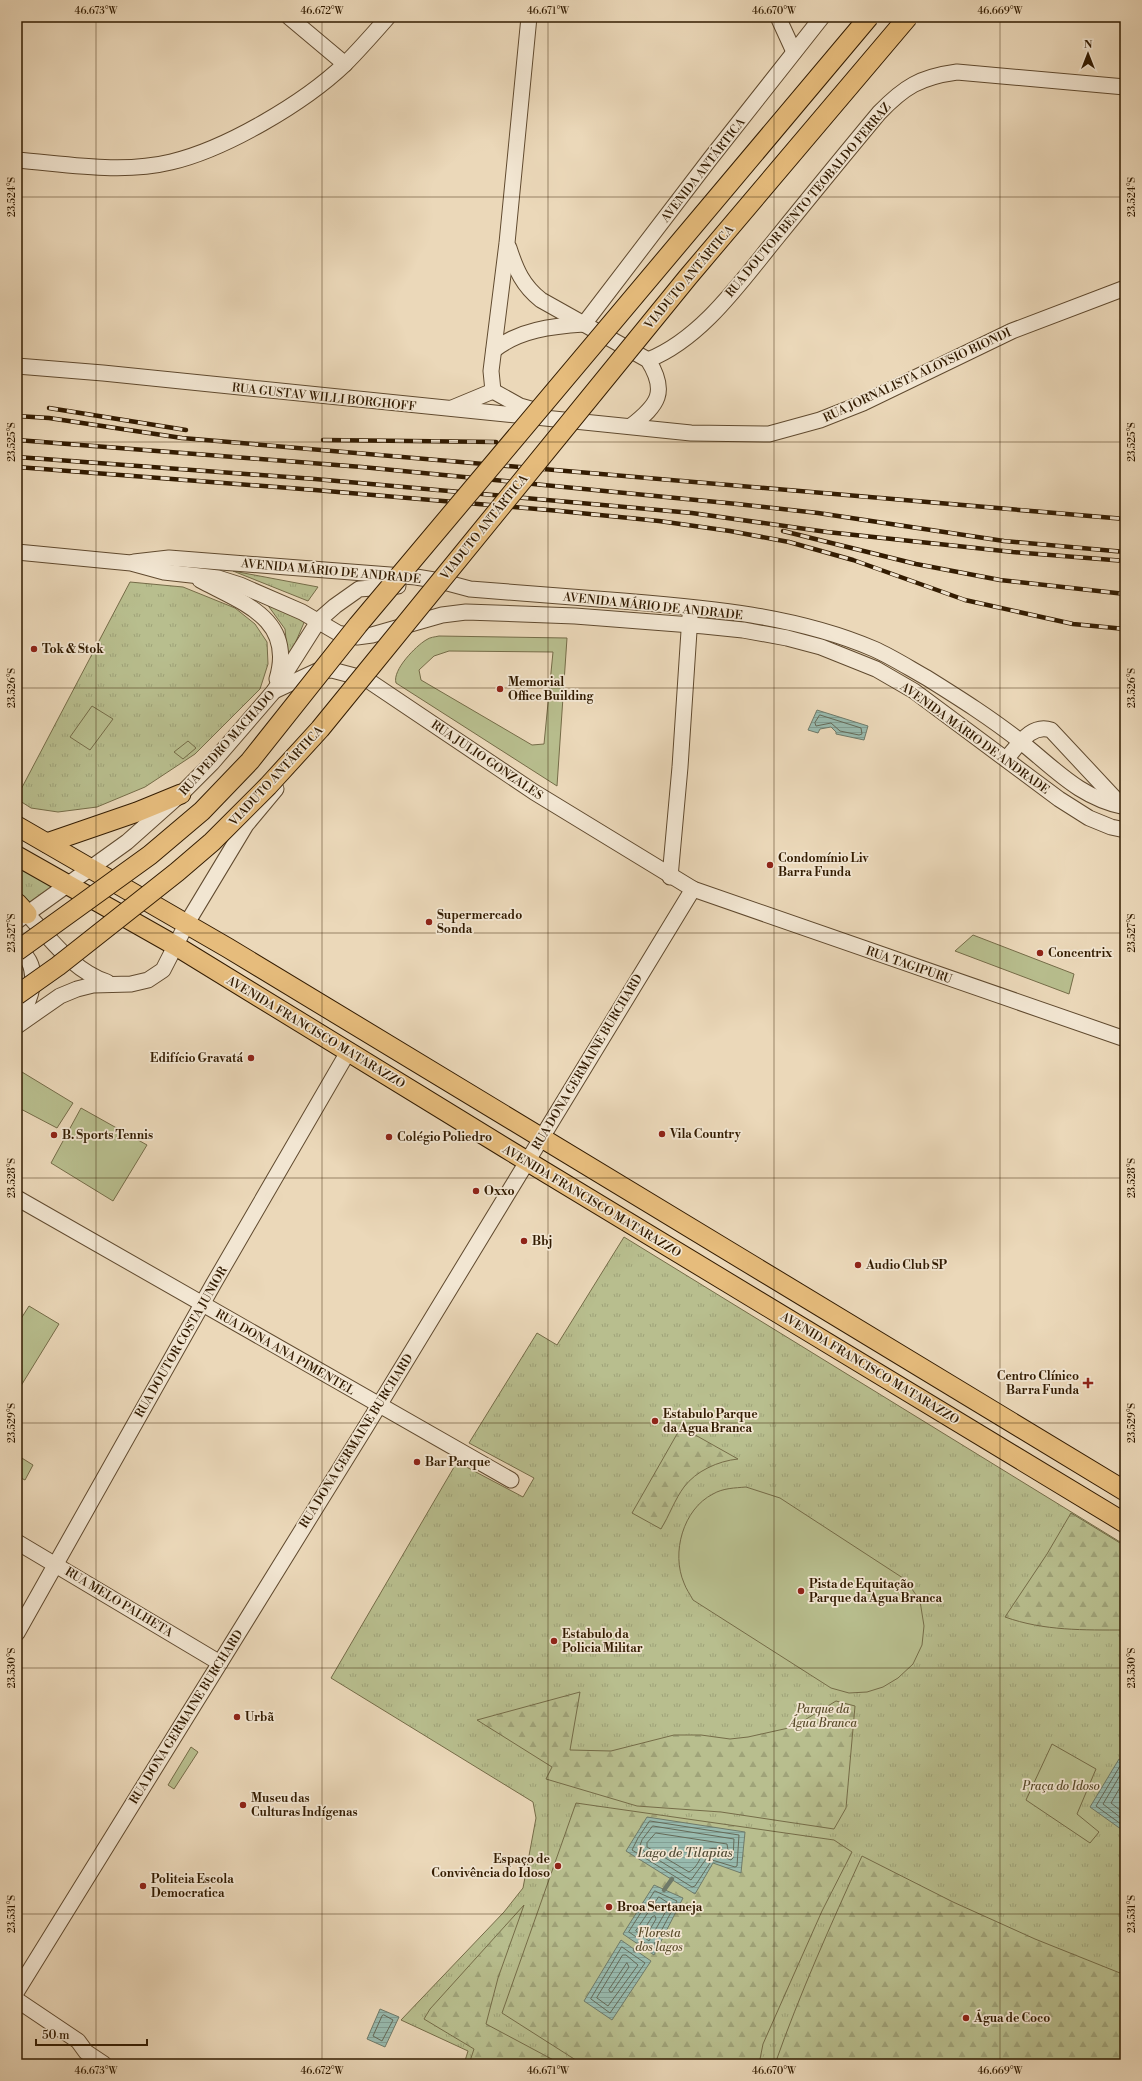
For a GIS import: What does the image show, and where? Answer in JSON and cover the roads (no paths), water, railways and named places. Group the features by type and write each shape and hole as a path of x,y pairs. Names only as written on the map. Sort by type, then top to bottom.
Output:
{"main road":[{"path":"17,951 150,855 202,811 250,761 358,625 869,17"},
{"name":"VIADUTO ANTÁRTICA","path":"17,995 58,966 177,872 236,819 320,729 688,277 908,17"},
{"path":"47,843 137,812 181,794"},
{"path":"17,826 187,924 1125,1491"},
{"name":"AVENIDA FRANCISCO MATARAZZO","path":"17,856 67,886 176,946 527,1161 1125,1523"}],"street":[{"path":"289,17 345,64"},
{"path":"17,160 99,166 132,166 171,162 221,145 312,90 345,64 388,17"},
{"path":"493,391 492,371 494,350 507,243 529,17"},
{"path":"778,17 794,52"},
{"name":"AVENIDA ANTÁRTICA","path":"584,324 822,17"},
{"name":"RUA DOUTOR BENTO TEOBALDO FERRAZ","path":"648,360 664,354 699,328 744,277 879,113 897,94 914,82 934,75 957,72 1125,87"},
{"path":"507,243 521,280 530,291 541,300 648,360 657,373 660,386 658,400 650,412 631,426"},
{"name":"RUA JORNALISTA ALOYSIO BIONDI","path":"631,426 691,433 769,434 820,420 863,403 1012,331 1125,288"},
{"path":"494,350 508,341 542,329 584,324"},
{"name":"RUA GUSTAV WILLI BORGHOFF","path":"17,366 103,373 449,409 631,426"},
{"path":"449,409 493,391"},
{"path":"493,391 520,406 555,419"},
{"name":"AVENIDA MÁRIO DE ANDRADE","path":"17,552 132,563 158,571 188,573 218,578 240,585 319,620 338,633 357,637 372,635 442,615 466,612 575,616 690,625 743,630 787,638 821,647 876,669 914,691 1058,799 1089,818 1110,827 1125,830"},
{"name":"AVENIDA MÁRIO DE ANDRADE","path":"132,563 169,558 416,578 440,581 470,590 690,607 767,617 816,629 874,649 902,664 967,702 1021,742 1070,784 1096,798 1124,807"},
{"path":"188,573 267,619 275,631 280,644 281,668 274,692"},
{"name":"RUA PEDRO MACHADO","path":"20,913 67,886 127,842 181,794 212,763 274,692 319,620 346,597 359,590 407,586 470,590"},
{"path":"670,877 680,767 690,607"},
{"path":"17,1026 60,996 77,989 94,985 118,985 148,980 163,970 187,924 246,825 366,680 419,622"},
{"name":"RUA JULIO GONZALES","path":"274,692 317,671 332,670 366,680 534,792 670,877 693,889"},
{"path":"1006,759 1021,742 1037,728 1051,730 1124,807"},
{"name":"RUA TAGIPURU","path":"693,889 1125,1040"},
{"name":"RUA DONA GERMAINE BURCHARD","path":"17,1991 378,1406 693,889"},
{"path":"20,913 86,974 118,985"},
{"path":"17,948 29,961 34,986 25,1011 17,1026"},
{"name":"RUA DOUTOR COSTA JUNIOR","path":"17,1633 202,1305 348,1052"},
{"name":"RUA DONA ANA PIMENTEL","path":"17,1198 378,1406 511,1480"},
{"name":"RUA MELO PALHETA","path":"17,1542 220,1663"},
{"path":"17,2000 78,2041 86,2052 104,2064"}],"water":[{"path":"817,710 868,726 864,740 836,734 831,727 820,729 818,733 808,730"},
{"path":"1119,1759 1125,1762 1125,1832 1090,1807"},
{"name":"Lago de Tilapias","path":"647,1817 745,1832 741,1873 713,1863 695,1894 626,1851"},
{"path":"654,1885 683,1898 654,1955 623,1934"},
{"path":"621,1940 651,1961 612,2020 584,2001"},
{"path":"380,2009 399,2017 385,2047 367,2039"}],"waterway":[{"path":"664,1890 672,1879"},
{"path":"635,1950 639,1945"}],"railway":[{"path":"49,408 186,430"},
{"path":"17,416 49,418 182,438 1125,519"},
{"path":"17,440 362,467 737,504 818,513 1004,541 1125,552"},
{"path":"323,440 496,442"},
{"path":"17,457 315,479 692,513 827,532 1013,552 1125,561"},
{"path":"17,467 560,511 659,521 730,531 789,542 853,560 965,600 1073,624 1125,629"},
{"path":"783,531 916,564 1000,580 1125,594"}],"place":[{"name":"Tok & Stok","path":"34,649"},
{"name":"Memorial Office Building","path":"500,689"},
{"name":"Condomínio Liv Barra Funda","path":"770,865"},
{"name":"Supermercado Sonda","path":"429,922"},
{"name":"Concentrix","path":"1040,953"},
{"name":"Edifício Gravatá","path":"251,1058"},
{"name":"Vila Country","path":"662,1134"},
{"name":"B. Sports Tennis","path":"54,1135"},
{"name":"Colégio Poliedro","path":"389,1137"},
{"name":"Oxxo","path":"476,1191"},
{"name":"Bbj","path":"524,1241"},
{"name":"Audio Club SP","path":"858,1265"},
{"name":"Centro Clínico Barra Funda","path":"1088,1383"},
{"name":"Estabulo Parque da Agua Branca","path":"655,1421"},
{"name":"Bar Parque","path":"417,1462"},
{"name":"Pista de Equitação Parque da Agua Branca","path":"801,1591"},
{"name":"Estabulo da Policia Militar","path":"554,1641"},
{"name":"Urbã","path":"237,1717"},
{"name":"Museu das Culturas Indígenas","path":"243,1805"},
{"name":"Espaço de Convivência do Idoso","path":"558,1866"},
{"name":"Politeia Escola Democratica","path":"143,1886"},
{"name":"Broa Sertaneja","path":"609,1907"},
{"name":"Água de Coco","path":"966,2018"}],"park label":[{"name":"Parque da Água Branca","path":"823,1716"},
{"name":"Praça do Idoso","path":"1061,1786"},
{"name":"Floresta dos lagos","path":"659,1940"}]}
